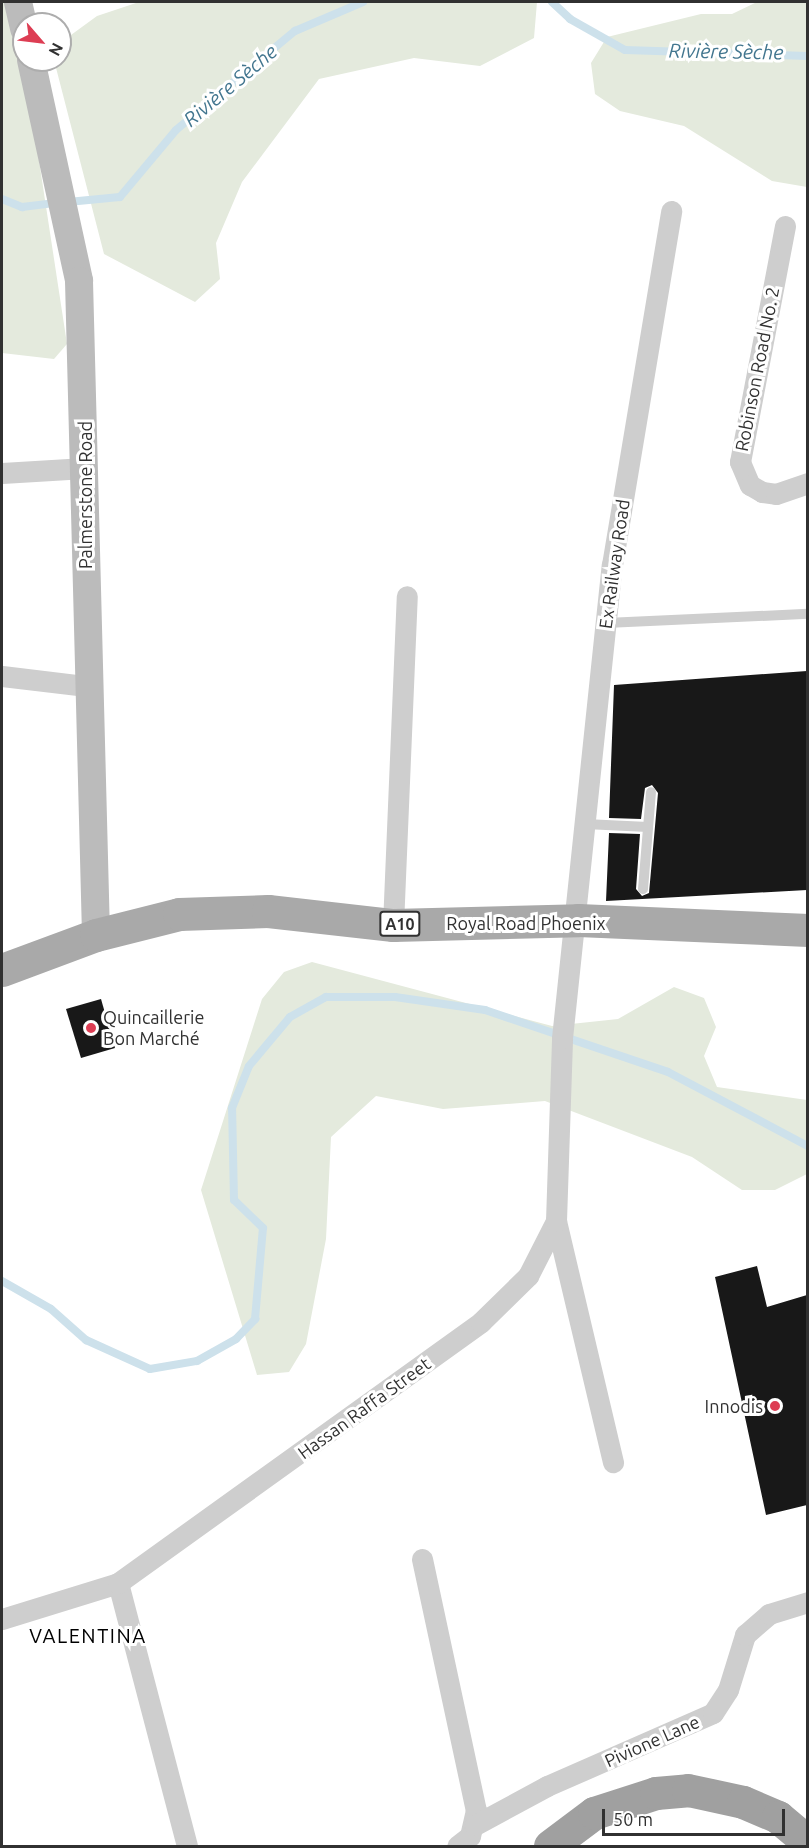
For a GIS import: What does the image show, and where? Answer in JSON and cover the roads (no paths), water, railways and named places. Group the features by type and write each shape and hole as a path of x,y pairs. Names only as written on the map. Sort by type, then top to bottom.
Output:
{"highway":[{"path":"550,1846 594,1813 656,1792 688,1790 769,1814 807,1842"},
{"path":"573,1846 586,1836 657,1808 737,1816 785,1846"}],"main road":[{"name":"Palmerstone Road","path":"35,72 69,218 84,346 86,686 96,935"},
{"name":"Royal Road Phoenix","path":"2,970 96,935 179,914 268,910 393,925 578,920 807,930"}],"street":[{"name":"Ex Railway Road","path":"578,920 585,824 606,623 671,211"},
{"name":"Robinson Road No. 2","path":"785,226 740,462 750,485 762,492 776,494 807,483"},
{"path":"2,473 85,468"},
{"path":"393,925 407,596"},
{"path":"2,676 86,686"},
{"name":"Hassan Raffa Street","path":"2,1619 118,1583 482,1322 528,1275 556,1221 562,1038 578,920"},
{"path":"556,1221 613,1462"},
{"path":"422,1559 475,1825"},
{"path":"118,1583 187,1846"},
{"name":"Pivione Lane","path":"457,1846 475,1825 547,1786 713,1713 728,1690 745,1635 769,1614 807,1602"}],"lane":[{"path":"606,623 807,614"},
{"path":"643,889 651,792"},
{"path":"585,824 648,827"}],"waterway":[{"name":"Rivière Sèche","path":"68,202 120,197 176,130 295,31 363,2"},
{"name":"Rivière Sèche","path":"552,2 570,19 625,50 808,56"},
{"path":"2,199 22,207 56,203"},
{"path":"2,1281 51,1309 86,1340 150,1369 197,1361 236,1339 255,1319 263,1228 234,1200 232,1108 249,1066 290,1017 326,997 395,997 485,1010 668,1072 808,1146"}],"place":[{"name":"Quincaillerie Bon Marché","path":"91,1028"},
{"name":"Innodis","path":"775,1406"}],"district":[{"name":"VALENTINA","path":"88,1635"}]}
